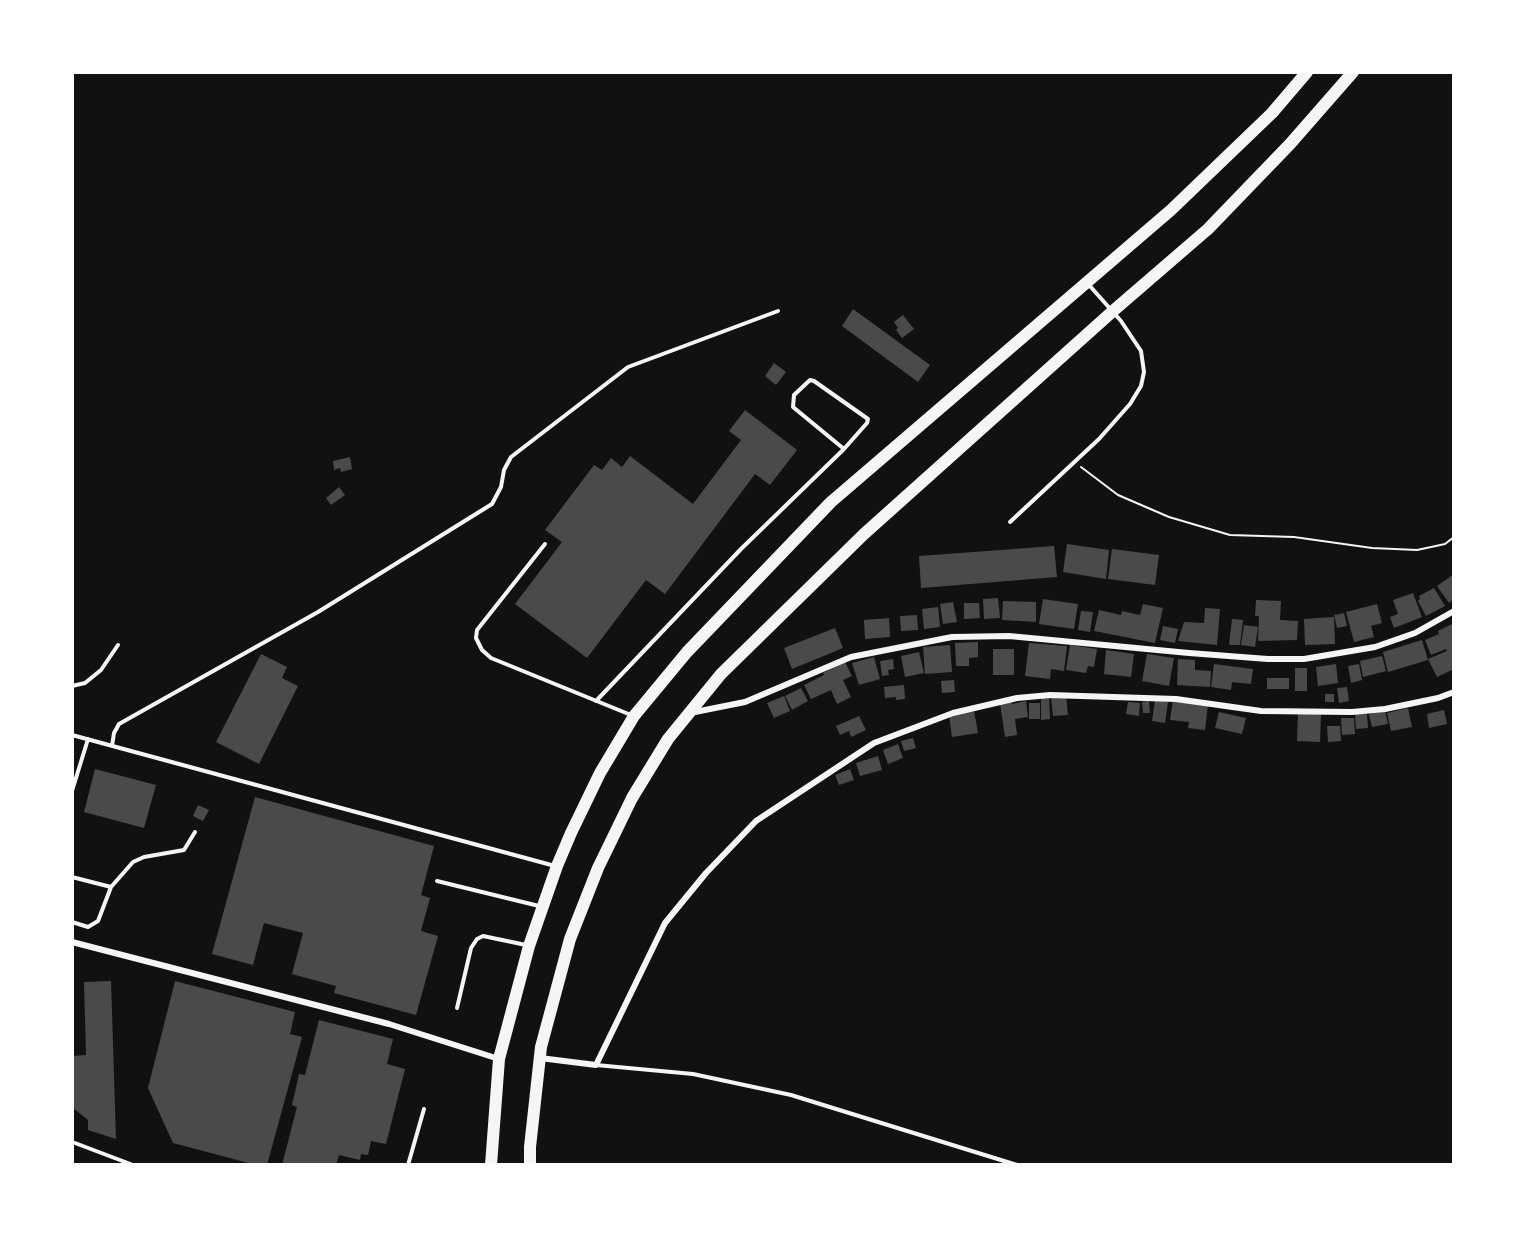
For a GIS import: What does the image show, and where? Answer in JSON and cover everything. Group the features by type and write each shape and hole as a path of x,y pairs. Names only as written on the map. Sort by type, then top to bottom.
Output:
{"highway":[{"path":"491,1165 499,1059 529,946 557,866 600,773 634,716 687,652 831,502 1171,210 1272,113 1306,72"},
{"path":"530,1165 539,1058 570,939 598,868 632,798 668,739 721,674 864,534 1113,310 1208,229 1290,144 1353,72"}],"street":[{"path":"687,714 745,702 851,657 952,637 1009,636 1189,653 1268,659 1304,659 1375,647 1414,633 1454,611"},
{"path":"539,1058 596,1065 665,923 706,873 756,821 874,743 953,713 1017,698 1050,695 1176,699 1261,711 1352,712 1385,709 1438,698 1454,692"},
{"path":"72,942 389,1024 499,1059"}],"lane":[{"path":"1010,522 1099,439 1130,404 1141,386 1144,372 1141,351 1113,310 1086,282"},
{"path":"112,746 114,733 119,724 318,612 492,504 501,487 504,470 511,457 628,367 778,311"},
{"path":"596,701 741,549 844,449 867,423 867,419 810,380 794,395 793,407 844,449"},
{"path":"545,544 477,630 476,638 482,650 491,658 634,716"},
{"path":"72,686 85,683 100,670 118,645"},
{"path":"72,735 557,866"},
{"path":"72,791 88,739"},
{"path":"72,922 88,927 98,921 111,887 134,862 144,857 184,850 195,832"},
{"path":"72,877 111,887"},
{"path":"437,881 543,907"},
{"path":"457,1008 471,948 477,939 483,936 529,946"},
{"path":"596,1065 693,1074 791,1095 1017,1165"},
{"path":"408,1165 424,1109"},
{"path":"75,1143 133,1165"}],"path":[{"path":"1074,462 1118,495 1169,517 1230,535 1294,537 1372,548 1417,550 1445,544 1454,537"}],"building":[{"path":"853,309 930,365 918,382 842,326"},
{"path":"903,315 914,329 902,338 894,322"},
{"path":"774,363 786,372 776,385 765,376"},
{"path":"745,410 797,450 770,485 755,474 665,594 646,580 587,658 515,604 562,542 545,530 594,465 602,470 611,458 622,467 630,456 693,504 741,440 729,431"},
{"path":"350,457 352,469 341,472 340,468 334,470 333,461"},
{"path":"339,487 345,495 331,505 326,498"},
{"path":"1067,544 1109,550 1106,579 1063,572"},
{"path":"1054,546 1057,577 921,588 919,556"},
{"path":"1112,549 1159,555 1155,585 1108,579"},
{"path":"1454,574 1454,599 1449,603 1437,586"},
{"path":"1434,588 1445,606 1426,616 1418,601 1419,596"},
{"path":"1413,593 1422,617 1394,628 1390,617 1398,614 1393,600"},
{"path":"998,598 1000,618 984,619 983,599"},
{"path":"1043,599 1078,604 1074,629 1039,624"},
{"path":"1256,600 1281,601 1280,620 1298,621 1297,640 1258,641 1259,616 1255,616"},
{"path":"1003,601 1036,602 1036,622 1002,620"},
{"path":"953,602 957,622 943,624 940,604"},
{"path":"964,603 979,603 980,618 964,619"},
{"path":"1143,604 1163,608 1155,643 1094,631 1099,610 1121,615 1122,611 1140,615"},
{"path":"1377,604 1382,623 1371,626 1374,637 1354,642 1346,612"},
{"path":"938,607 940,627 924,629 922,609"},
{"path":"1205,608 1220,609 1217,645 1178,641 1184,622 1204,623"},
{"path":"1081,611 1093,612 1090,632 1078,630"},
{"path":"1344,613 1347,626 1337,628 1334,615"},
{"path":"917,615 918,630 901,631 900,616"},
{"path":"1334,617 1335,644 1305,645 1304,619"},
{"path":"889,618 890,637 865,639 864,620"},
{"path":"1232,619 1243,620 1240,645 1229,645"},
{"path":"1454,623 1454,669 1437,677 1428,659 1447,651 1446,649 1431,655 1425,640 1439,634 1438,631"},
{"path":"1244,625 1258,627 1255,647 1241,645"},
{"path":"1163,626 1178,629 1175,643 1160,640"},
{"path":"835,628 843,648 792,669 784,648"},
{"path":"1422,640 1428,660 1388,672 1383,652"},
{"path":"978,642 978,657 969,658 969,666 956,666 955,643"},
{"path":"1029,643 1067,646 1064,671 1051,669 1050,679 1025,676"},
{"path":"950,645 952,672 925,674 923,647"},
{"path":"1070,645 1097,649 1094,667 1088,666 1086,673 1066,670"},
{"path":"993,649 1014,649 1014,675 993,675"},
{"path":"1106,650 1134,654 1131,677 1104,674"},
{"path":"919,652 924,673 905,677 901,656"},
{"path":"261,654 287,667 282,678 298,686 259,764 216,742"},
{"path":"1147,654 1174,658 1169,686 1142,681"},
{"path":"1382,656 1386,671 1363,677 1360,661"},
{"path":"874,657 880,679 859,685 852,663"},
{"path":"893,659 894,669 888,670 889,675 882,676 880,661"},
{"path":"1178,659 1195,660 1195,670 1211,671 1210,687 1177,685"},
{"path":"845,662 852,676 843,680 851,697 837,704 831,690 811,699 804,685"},
{"path":"1214,664 1253,669 1251,684 1232,682 1231,690 1211,687"},
{"path":"1336,664 1338,683 1318,686 1316,667"},
{"path":"1359,664 1362,680 1351,683 1348,666"},
{"path":"1295,668 1307,668 1307,691 1295,691"},
{"path":"1267,678 1289,678 1289,689 1267,689"},
{"path":"954,680 955,692 942,693 941,681"},
{"path":"904,685 905,699 885,698 884,687"},
{"path":"1347,687 1349,701 1339,703 1337,688"},
{"path":"801,688 808,701 792,710 785,696"},
{"path":"1325,694 1334,694 1334,702 1325,702"},
{"path":"1066,695 1068,715 1053,716 1051,697"},
{"path":"784,696 790,711 774,718 767,703"},
{"path":"1041,697 1049,697 1050,719 1041,720"},
{"path":"1155,700 1168,702 1165,723 1152,721"},
{"path":"1173,700 1208,704 1205,730 1188,728 1189,722 1170,720"},
{"path":"1012,701 1012,704 1026,701 1028,717 1015,719 1017,735 1005,737 1000,703"},
{"path":"1149,701 1150,713 1143,713 1142,702"},
{"path":"1128,702 1140,703 1139,716 1126,714"},
{"path":"1029,703 1040,703 1040,719 1029,719"},
{"path":"1408,708 1412,727 1391,731 1387,713"},
{"path":"1444,710 1447,724 1429,728 1427,714"},
{"path":"974,711 978,733 952,737 949,715"},
{"path":"1385,711 1388,724 1372,727 1369,714"},
{"path":"1219,712 1246,718 1242,734 1215,728"},
{"path":"1298,713 1321,714 1320,742 1297,741"},
{"path":"1355,714 1367,714 1368,728 1356,729"},
{"path":"859,716 866,730 851,737 849,731 840,735 836,726"},
{"path":"1341,718 1354,718 1355,734 1342,735"},
{"path":"1327,726 1340,726 1341,741 1328,742"},
{"path":"913,738 916,748 904,751 901,741"},
{"path":"898,744 903,758 888,764 883,750"},
{"path":"878,756 882,770 860,776 856,763"},
{"path":"95,769 156,785 144,828 84,812"},
{"path":"850,769 854,780 839,785 835,775"},
{"path":"255,797 434,846 421,895 430,898 421,931 438,936 416,1015 334,993 336,986 292,974 303,933 264,923 253,965 212,954"},
{"path":"198,805 209,810 203,821 193,816"},
{"path":"111,981 116,1139 88,1130 88,1120 73,1108 72,1056 86,1055 84,982"},
{"path":"175,981 295,1012 290,1034 302,1037 267,1165 256,1165 173,1143 148,1088"},
{"path":"319,1020 393,1039 387,1064 405,1069 386,1144 371,1141 368,1155 361,1154 360,1160 339,1155 336,1165 282,1165 297,1107 292,1105 299,1074 305,1075"}]}
